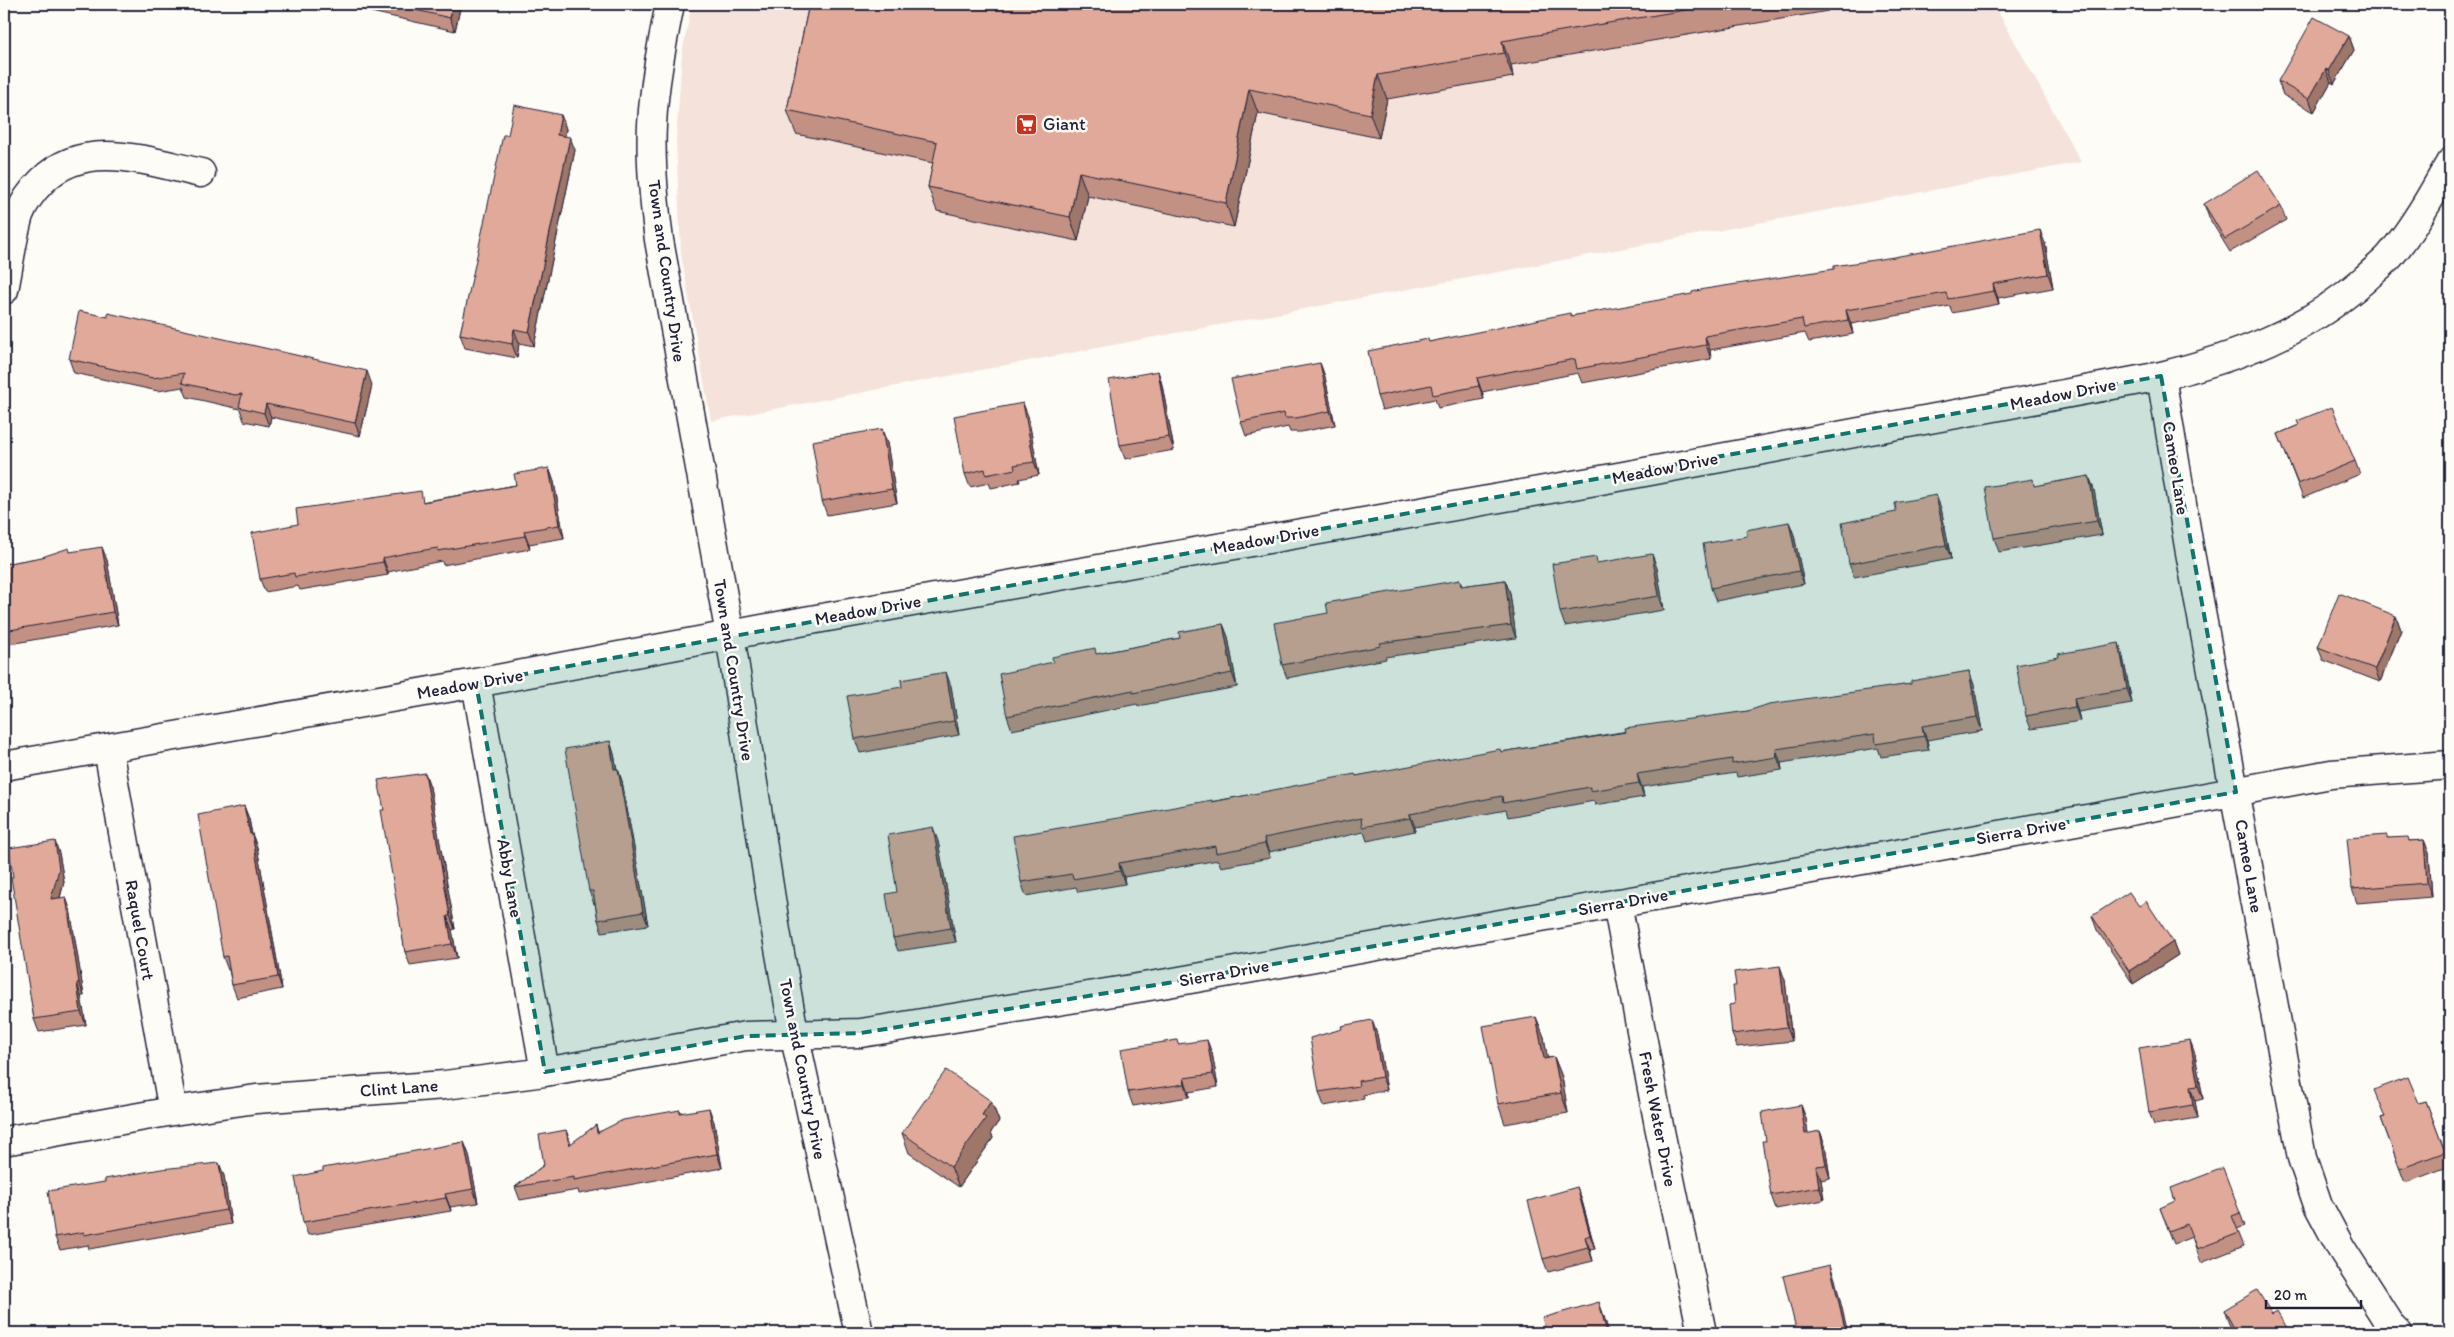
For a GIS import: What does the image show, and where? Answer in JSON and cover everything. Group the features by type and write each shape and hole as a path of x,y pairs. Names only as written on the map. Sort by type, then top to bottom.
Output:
{"street":[{"name":"Town and Country Drive","path":"670,4 658,62 652,125 652,189 659,240 730,636 776,931 794,1033 858,1333"},
{"path":"4,290 20,214 32,191 50,173 73,160 98,155 119,156 201,173"},
{"name":"Meadow Drive","path":"4,766 108,749 1618,477 2161,376 2213,363 2264,344 2303,324 2348,293 2389,257 2424,210 2450,163"},
{"name":"Cameo Lane","path":"2161,376 2191,557 2236,792 2302,1158 2318,1205 2341,1248 2391,1326 2398,1333"},
{"name":"Abby Lane","path":"476,683 545,1072"},
{"name":"Raquel Court","path":"108,749 173,1111"},
{"name":"Sierra Drive","path":"794,1033 871,1031 1168,983 2331,774 2450,765"},
{"name":"Fresh Water Drive","path":"1616,903 1659,1126 1702,1333"},
{"name":"Clint Lane","path":"4,1141 173,1111 256,1099 445,1085 545,1072 746,1036 794,1033"}],"highlighted area":[{"path":"2161,376 2236,792 1168,983 861,1033 746,1036 545,1072 476,683"}],"shaded area":[{"path":"692,4 1994,4 2081,162 711,421 681,254 676,141 682,53"}],"building":[{"path":"390,4 453,4 450,18"},
{"name":"Giant","path":"809,4 1721,4 1502,41 1504,53 1378,75 1370,114 1249,89 1226,203 1079,172 1070,217 928,187 937,142 787,110"},
{"path":"2314,17 2349,36 2329,71 2326,69 2309,99 2278,81"},
{"path":"514,105 561,115 557,135 570,137 529,332 514,329 512,344 460,334 503,135 508,135"},
{"path":"2258,170 2281,206 2225,239 2204,204"},
{"path":"2040,230 2048,274 1993,284 1994,291 1948,299 1946,293 1846,310 1848,320 1804,328 1802,319 1705,336 1706,345 1577,369 1575,359 1477,378 1479,386 1433,395 1431,385 1377,396 1368,351 1428,339 1429,342 1570,313 1571,316 1692,294 1692,292 1705,289 1834,269 1834,266"},
{"path":"79,311 108,317 108,313 367,371 355,423 266,404 264,413 239,407 242,394 235,395 182,383 184,373 153,378 69,359"},
{"path":"1320,363 1330,411 1296,418 1285,418 1284,413 1241,422 1231,379"},
{"path":"1158,371 1169,437 1120,445 1109,380"},
{"path":"1023,403 1034,462 1014,465 1015,469 986,475 985,469 965,474 954,416"},
{"path":"2332,407 2355,461 2298,484 2278,434 2299,425 2297,421"},
{"path":"882,429 892,489 822,501 812,441"},
{"path":"549,468 559,525 524,531 525,536 438,551 438,548 406,553 383,558 383,562 295,577 294,573 260,579 252,533 298,524 296,509 421,491 423,502 516,485 514,474"},
{"path":"2089,476 2097,521 1994,538 1985,487 2033,479 2034,486"},
{"path":"1936,495 1946,545 1849,564 1842,523 1896,512 1895,503"},
{"path":"1789,522 1799,571 1711,588 1703,544 1747,536 1746,530"},
{"path":"102,547 113,612 4,631 4,564 42,557 69,548 70,552"},
{"path":"1652,554 1659,596 1560,612 1552,564 1596,557 1597,563"},
{"path":"1460,580 1461,586 1505,580 1511,625 1380,643 1381,646 1282,665 1274,623 1328,613 1326,603"},
{"path":"2339,593 2396,616 2375,669 2318,647"},
{"path":"1223,624 1232,673 1133,693 1133,690 1007,716 999,674 1053,662 1052,657 1095,648 1096,654 1180,638 1179,632"},
{"path":"2119,643 2127,689 2074,698 2075,707 2026,716 2016,665 2059,657 2058,654"},
{"path":"1969,671 1977,717 1922,726 1924,736 1876,744 1875,734 1776,749 1777,757 1732,764 1732,759 1637,774 1639,783 1590,791 1590,787 1503,803 1502,796 1410,814 1410,818 1362,827 1361,818 1264,838 1265,844 1216,853 1215,846 1119,863 1120,871 1073,879 1072,874 1021,882 1013,836 1212,800 1212,802 1355,774 1356,776 1500,749 1501,752 1626,732 1625,728 1748,711 1769,704 1911,684 1911,681"},
{"path":"946,672 954,721 855,739 847,696 902,687 901,680"},
{"path":"610,741 614,769 618,769 643,912 598,920 593,891 589,891 565,749"},
{"path":"425,773 450,916 447,916 452,944 405,952 381,810 384,810 378,780"},
{"path":"244,806 250,834 252,834 278,977 232,985 227,956 223,957 198,815"},
{"path":"933,827 951,928 893,938 886,894 897,892 888,835"},
{"path":"2387,835 2387,838 2408,837 2409,841 2424,840 2427,883 2352,889 2347,838"},
{"path":"55,841 59,869 51,899 66,897 79,983 77,983 81,1012 34,1019 11,877 13,877 9,848"},
{"path":"2129,892 2139,906 2146,901 2173,942 2129,971 2092,916"},
{"path":"1780,966 1787,1027 1732,1034 1729,1005 1735,1004 1733,986 1736,986 1734,972"},
{"path":"1536,1017 1544,1059 1554,1057 1561,1093 1498,1104 1483,1026"},
{"path":"1372,1020 1382,1077 1358,1081 1359,1086 1319,1092 1310,1038 1342,1029 1341,1026"},
{"path":"1177,1040 1178,1044 1207,1040 1213,1074 1184,1078 1185,1084 1128,1092 1121,1049"},
{"path":"2190,1040 2198,1086 2190,1087 2193,1105 2149,1112 2139,1048"},
{"path":"946,1070 991,1101 982,1115 986,1118 951,1167 902,1133"},
{"path":"2408,1077 2419,1103 2426,1101 2445,1152 2400,1169 2381,1118 2385,1117 2374,1090"},
{"path":"1801,1105 1805,1134 1820,1131 1826,1165 1816,1166 1819,1187 1771,1195 1762,1141 1766,1141 1762,1112"},
{"path":"709,1108 717,1154 574,1180 574,1177 515,1187 544,1165 539,1135 566,1130 569,1145 596,1125 597,1133 623,1120 680,1110 680,1113"},
{"path":"464,1142 473,1189 445,1194 446,1198 303,1222 295,1177 323,1171 323,1168"},
{"path":"219,1163 226,1210 84,1235 84,1232 55,1237 48,1191 105,1182 105,1179 161,1169"},
{"path":"2223,1168 2240,1213 2232,1216 2239,1233 2197,1249 2187,1224 2169,1231 2160,1208 2175,1201 2171,1188"},
{"path":"1577,1187 1590,1235 1585,1237 1588,1247 1543,1259 1528,1201"},
{"path":"1830,1265 1846,1333 1797,1333 1783,1276"},
{"path":"2257,1290 2272,1314 2277,1311 2290,1333 2237,1333 2224,1310"},
{"path":"1599,1302 1607,1333 1547,1333 1542,1318"}],"place":[{"name":"Giant","path":"1027,124"}]}
